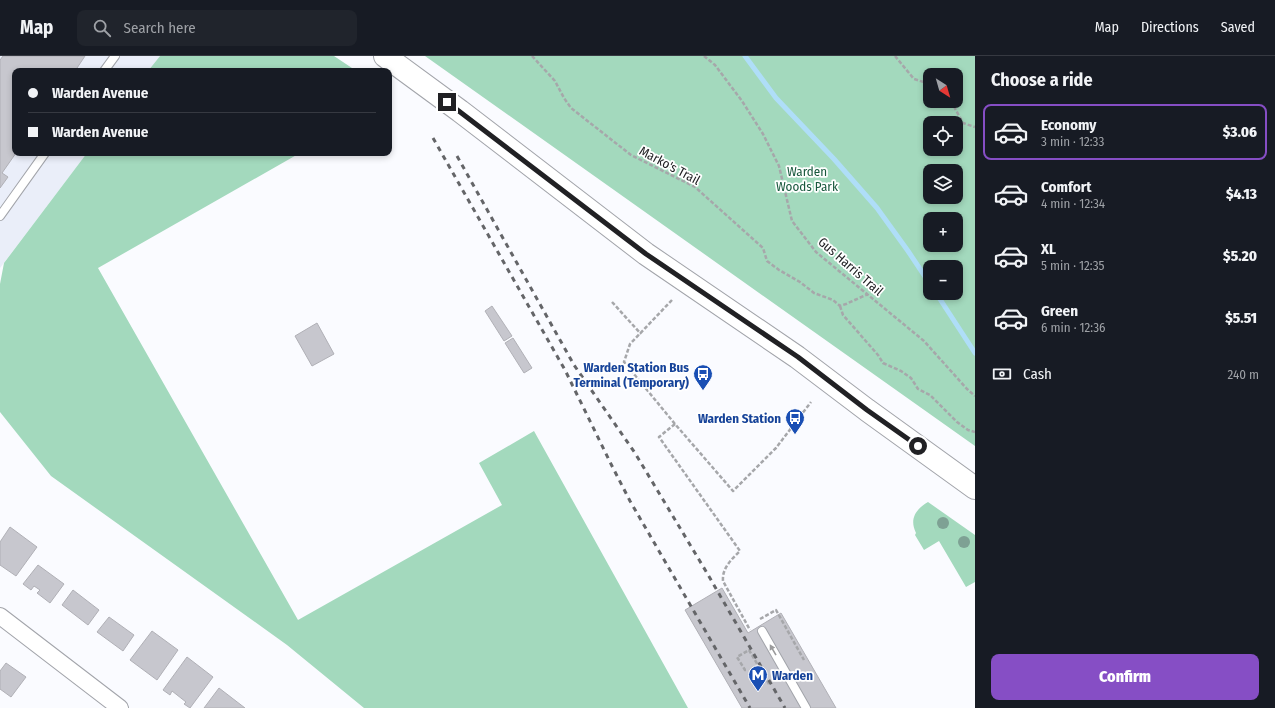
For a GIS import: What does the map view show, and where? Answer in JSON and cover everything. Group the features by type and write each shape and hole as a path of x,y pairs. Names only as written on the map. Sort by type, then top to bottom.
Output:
{"main road":[{"path":"385,56 460,111 646,254 798,357 867,410 975,488"}],"street":[{"path":"0,616 120,708"}],"lane":[{"path":"106,68 115,56"},
{"path":"0,216 43,156"},
{"path":"762,631 806,708"}],"path":[{"name":"Marko's Trail","path":"532,56 555,81 571,108 631,155 695,187 763,248 767,261 773,266 800,282 814,293 833,300 840,306"},
{"name":"Gus Harris Trail","path":"704,56 714,65 742,101 763,134 778,166 792,221 816,252 924,341 975,396"},
{"path":"895,56 914,79 923,82"},
{"path":"955,108 963,123 975,127"},
{"path":"868,294 840,306 846,319 878,355 883,363 911,378 918,389 930,396 942,406 956,422 968,430 975,432"},
{"path":"672,300 630,344 624,362 733,491 776,448 811,402"},
{"path":"612,302 640,334"},
{"path":"675,424 659,437 740,551 722,574 723,581 751,633"},
{"path":"759,620 776,610 804,660"},
{"path":"746,670 737,657 749,650 769,684"}],"shaded area":[{"path":"0,56 160,56 150,68 12,68 12,156 85,156 0,268"}],"green space":[{"path":"160,56 334,56 352,68 150,68"},
{"name":"Warden Woods Park","path":"425,56 975,56 975,446"},
{"path":"85,156 295,156 98,268 298,620 502,505 479,463 534,431 688,708 364,708 287,645 51,476 0,412 0,284 4,263"},
{"path":"928,502 975,535 975,582 966,587 939,541 924,550 915,535 916,533 913,523 915,515 920,508"}],"building":[{"path":"3,56 85,56 77,68 12,68 12,156 14,156 2,173 8,177 0,188 0,60"},
{"path":"492,306 512,336 504,341 485,311"},
{"path":"317,323 334,354 312,366 295,336"},
{"path":"513,338 532,368 524,373 505,343"},
{"path":"10,527 37,547 16,576 0,565 0,542"},
{"path":"38,565 64,584 50,603 37,593 40,590 34,586 31,590 23,584"},
{"path":"722,588 748,633 781,613 836,708 742,708 685,610"},
{"path":"73,590 99,610 88,625 62,605"},
{"path":"109,617 134,635 123,651 97,632"},
{"path":"152,631 178,650 157,680 130,660"},
{"path":"187,657 213,677 190,708 184,704 186,702 172,691 170,695 163,690"},
{"path":"6,663 26,677 11,697 0,689 0,671"},
{"path":"219,688 245,708 204,708"}],"waterway":[{"path":"745,56 776,98 834,159 877,208 923,274"},
{"path":"941,300 975,353"}],"railway":[{"path":"433,138 565,370 630,501 750,708"},
{"path":"457,156 574,365 635,453 707,573 785,708"}],"place":[{"name":"Warden Station Bus Terminal (Temporary)","path":"703,391"},
{"name":"Warden Station","path":"795,435"},
{"name":"Warden","path":"758,692"}],"route":[{"path":"447,102 646,254 798,357 867,410 918,446"}]}
